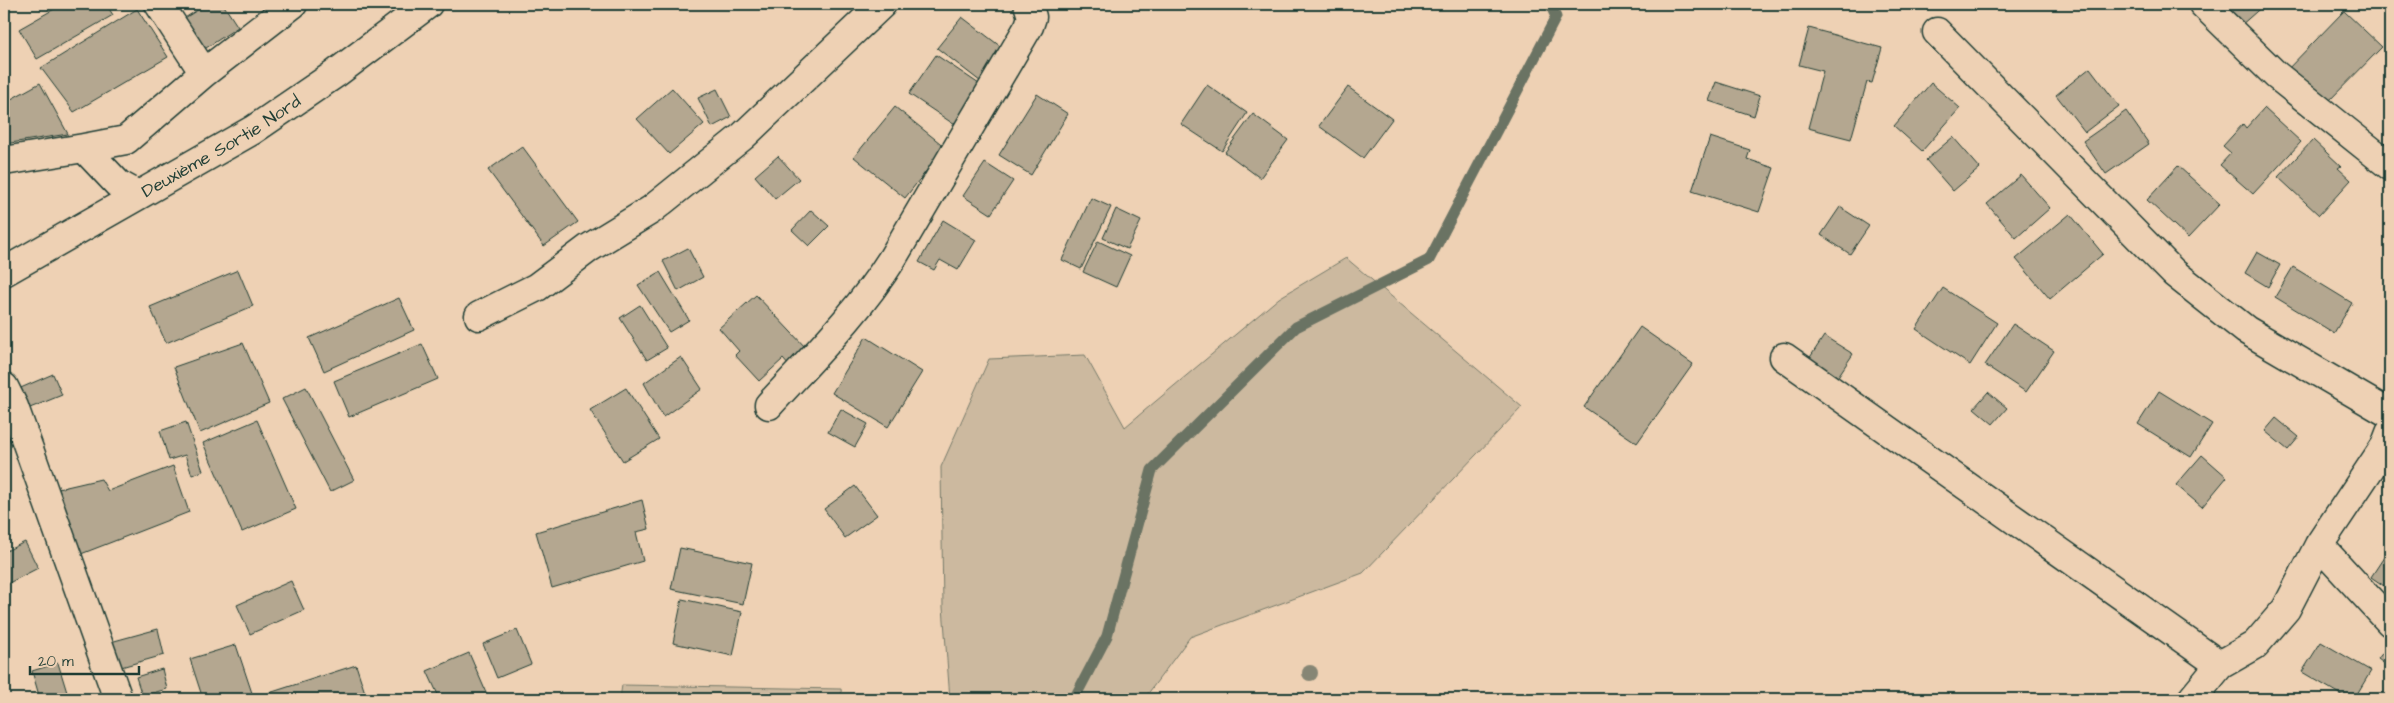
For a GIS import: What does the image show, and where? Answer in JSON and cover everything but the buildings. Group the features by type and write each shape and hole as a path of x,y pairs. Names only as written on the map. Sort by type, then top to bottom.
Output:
{"street":[{"path":"159,4 204,73"},
{"path":"4,161 126,140 204,73 293,4"},
{"name":"Deuxième Sortie Nord","path":"4,272 253,130 335,74 428,4"},
{"path":"479,316 537,287 589,248 652,210 743,136 882,4"},
{"path":"769,405 846,321 887,267 1029,26 1032,17 1028,4"},
{"path":"2204,4 2276,75 2390,166"},
{"path":"1936,32 2174,273 2246,330 2390,414"},
{"path":"84,148 118,184 138,195"},
{"path":"1784,357 2220,665"},
{"path":"4,387 14,407 118,699"},
{"path":"2192,699 2220,665 2255,645 2286,609 2319,545 2385,446 2390,433"},
{"path":"2319,545 2390,622"}],"shaded area":[{"path":"1346,258 1522,407 1363,573 1190,637 1144,699 950,699 943,607 941,467 989,359 1085,355 1125,427 1279,298"},
{"path":"622,685 841,689 842,699 620,699"}],"waterway":[{"path":"1074,699 1107,636 1152,470 1296,327 1429,260 1556,17 1550,4"}]}
